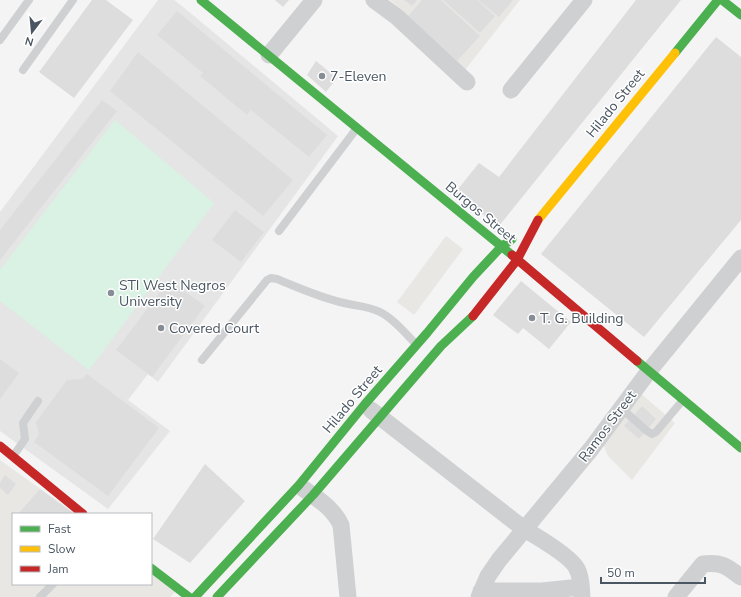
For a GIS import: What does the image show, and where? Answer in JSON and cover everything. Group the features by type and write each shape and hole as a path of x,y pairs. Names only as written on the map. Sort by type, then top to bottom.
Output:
{"main road":[{"name":"Burgos Street","path":"201,0 595,324 741,448"},
{"name":"Hilado Street","path":"217,597 313,495 442,346 474,315 517,260 535,224 718,0"},
{"path":"722,0 741,15"},
{"name":"Hilado Street","path":"195,597 299,485 365,404 417,345 473,277 501,247 535,224"},
{"path":"427,333 442,346"},
{"path":"0,446 82,513"},
{"path":"152,569 189,597"}],"street":[{"path":"268,55 314,0"},
{"path":"374,0 397,17 467,82"},
{"path":"511,90 584,0"},
{"name":"Ramos Street","path":"480,594 488,576 499,560 591,449 649,371 741,258"},
{"path":"365,404 380,418 524,529 546,543 577,567 580,576 581,592 542,591 480,594"},
{"path":"299,485 336,515 341,525 348,597"},
{"path":"676,597 702,564 715,563 727,566 741,577"}],"lane":[{"path":"0,40 29,0"},
{"path":"23,70 73,0"},
{"path":"279,232 357,128"},
{"path":"202,360 267,280 271,278 325,298 345,304 365,306 380,312 388,317 417,345"},
{"path":"621,408 652,434 656,432 684,399"},
{"path":"14,456 25,439 23,423 38,401"},
{"path":"40,597 52,585"}],"shaded area":[{"name":"STI West Negros University","path":"158,0 174,0 182,6 338,136 158,382 148,374 128,400 170,431 108,509 0,431 0,212"},
{"path":"390,0 520,0 465,70"},
{"path":"446,236 463,249 414,315 397,302"},
{"path":"639,392 675,423 632,480 608,456 601,439"},
{"path":"0,460 74,513 12,513 12,585 152,585 152,569 179,588 170,597 0,597"}],"green space":[{"path":"115,120 214,203 89,370 0,301 0,270"}],"building":[{"path":"92,0 106,0 133,20 74,98 39,72"},
{"path":"275,0 289,0 283,7"},
{"path":"404,0 417,0 412,6"},
{"path":"422,0 441,0 480,36 457,61 408,16"},
{"path":"443,0 477,0 495,16 480,33"},
{"path":"478,0 513,0 499,17"},
{"path":"636,0 681,0 499,226 454,194 479,163 499,177"},
{"path":"177,11 327,135 309,157 251,110 247,115 200,76 203,73 157,35"},
{"path":"716,37 741,57 741,220 644,337 541,254"},
{"path":"138,52 293,180 263,216 110,91"},
{"name":"7-Eleven","path":"316,61 337,78 326,92 307,75"},
{"path":"102,100 117,111 0,260 0,230"},
{"path":"235,210 264,232 241,262 212,240"},
{"name":"Covered Court","path":"169,280 205,306 152,377 116,350"},
{"name":"T. G. Building","path":"521,281 571,322 549,349 523,328 518,334 493,315"},
{"path":"0,359 19,373 0,399"},
{"path":"87,374 159,428 108,496 34,442 39,434 36,422 67,380 82,379"},
{"path":"642,406 656,419 639,439 624,426"},
{"path":"205,464 245,501 190,563 153,539"},
{"path":"5,475 16,484 8,495 0,488 0,483"},
{"path":"40,489 74,513 19,513"}],"traffic: fast":[{"path":"201,0 512,255"},
{"path":"675,53 718,0"},
{"path":"722,0 741,15"},
{"path":"195,597 299,485 365,404 427,333 473,277 501,247 512,239"},
{"path":"217,597 313,495 441,346 473,316"},
{"path":"637,361 741,448"},
{"path":"152,569 189,597"}],"traffic: slow":[{"path":"538,220 675,53"}],"traffic: jam":[{"path":"473,316 517,260 538,220"},
{"path":"512,255 637,361"},
{"path":"0,446 82,513"}],"place":[{"name":"7-Eleven","path":"322,76"},
{"name":"STI West Negros University","path":"111,293"},
{"name":"T. G. Building","path":"532,318"},
{"name":"Covered Court","path":"161,328"}]}
